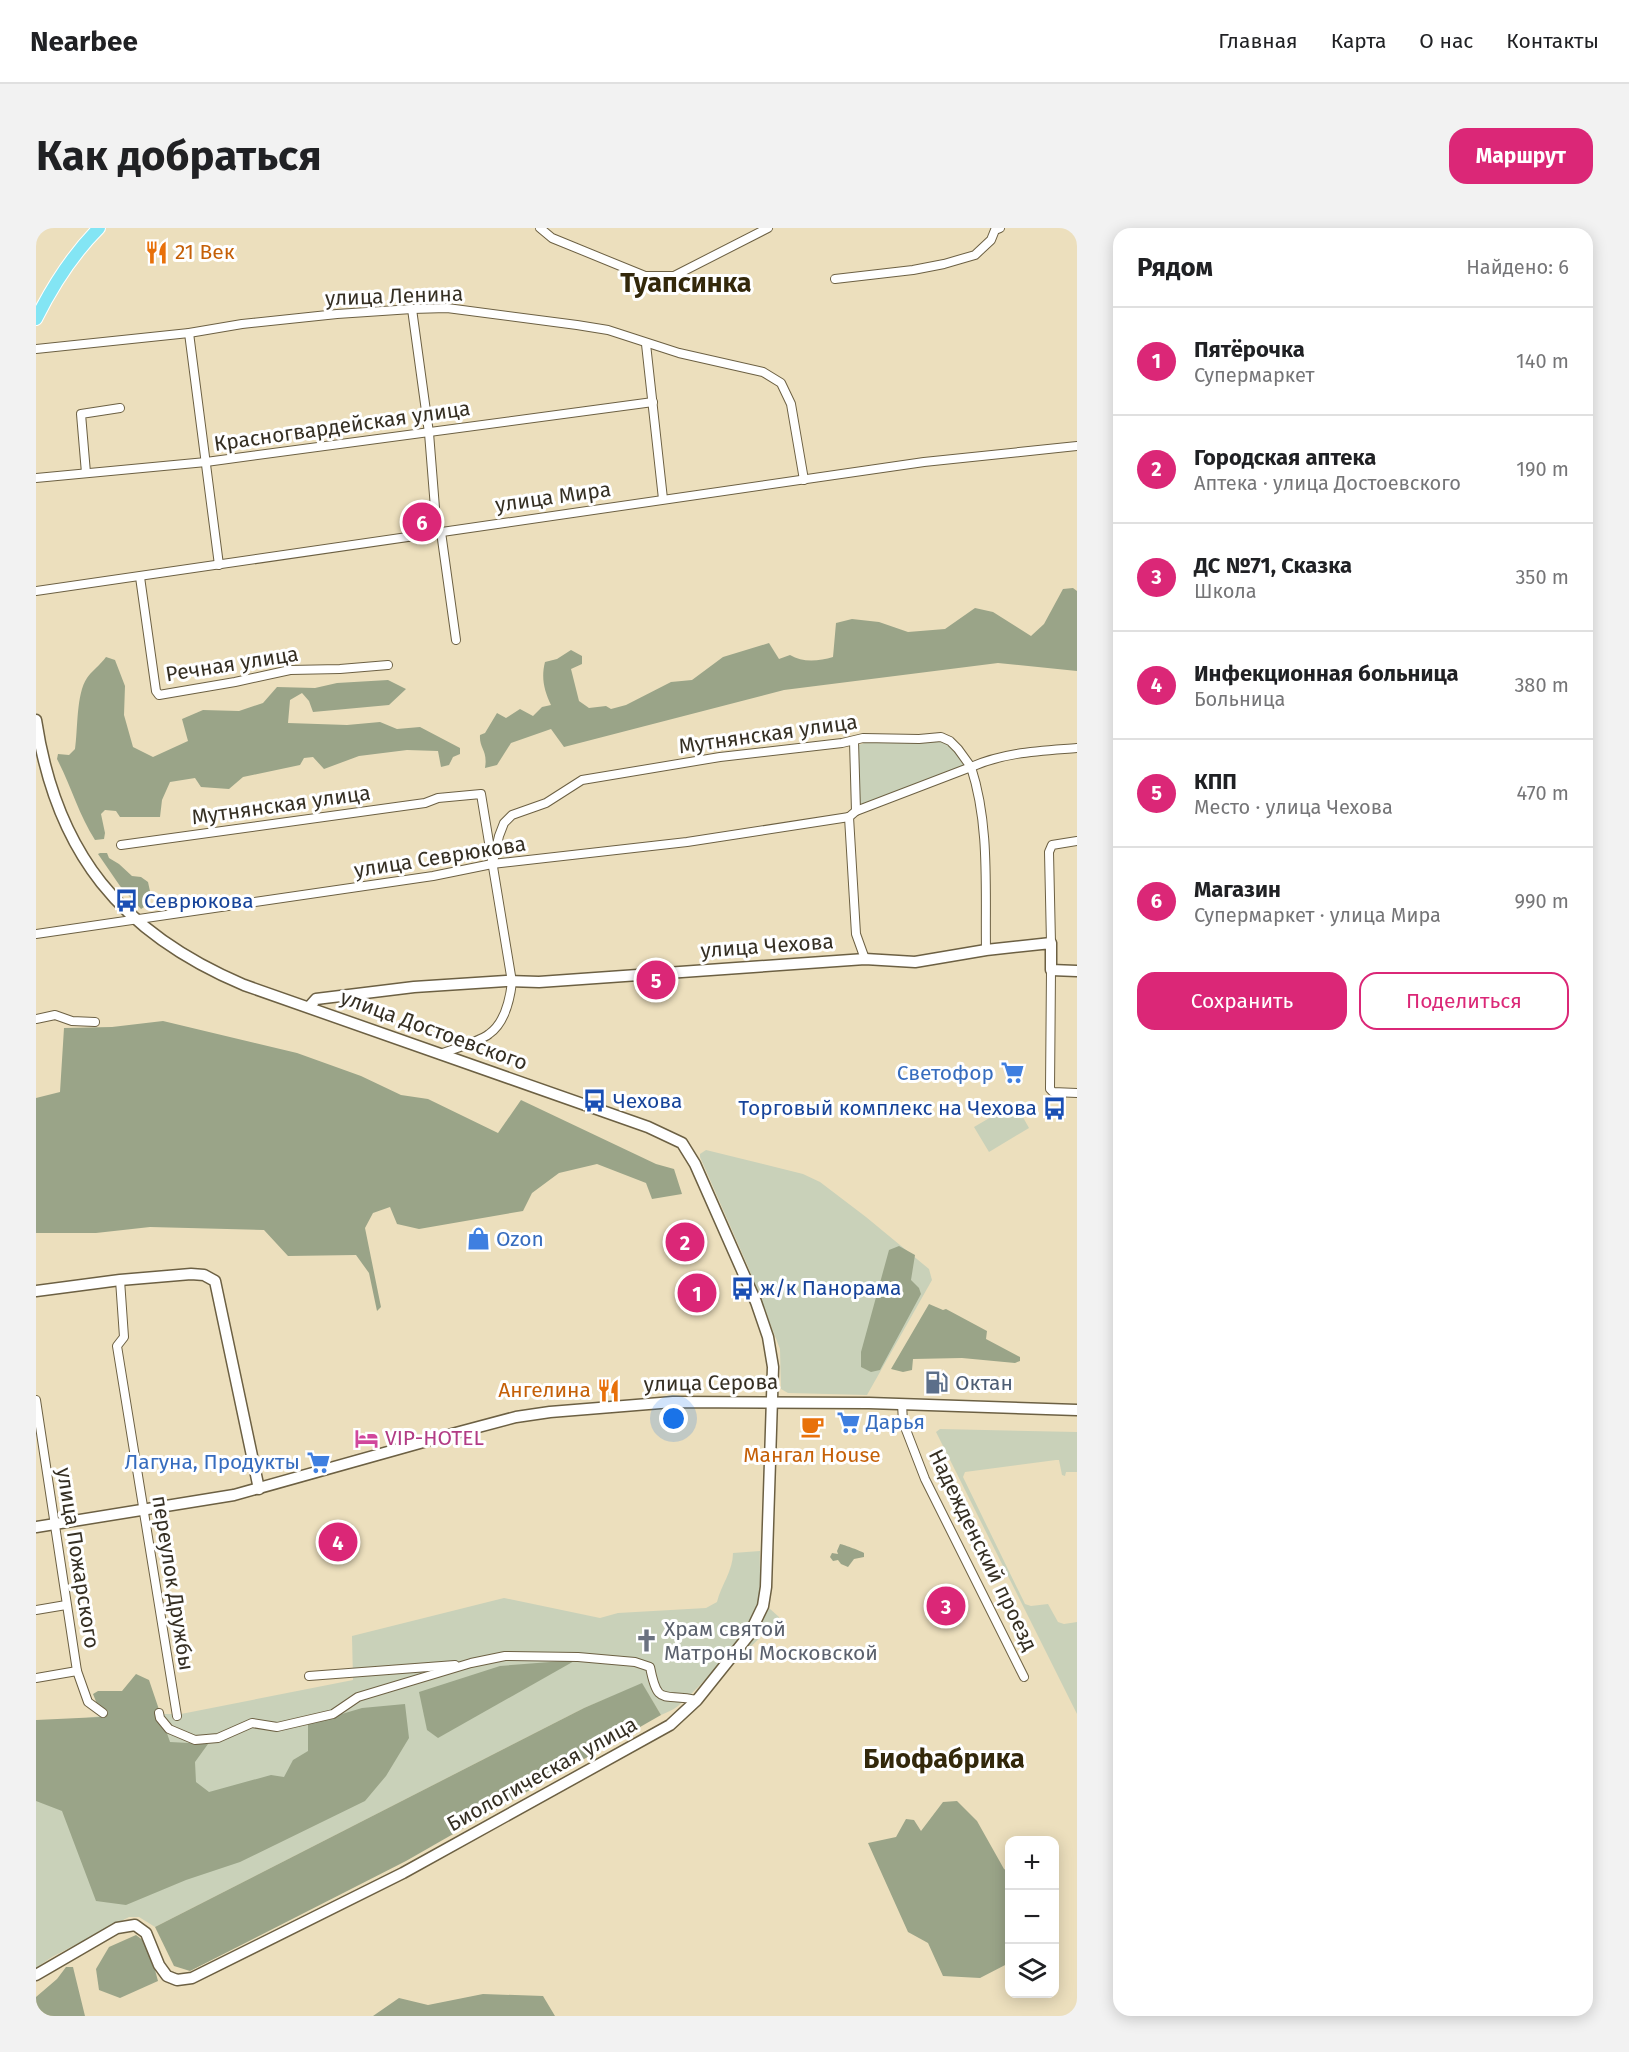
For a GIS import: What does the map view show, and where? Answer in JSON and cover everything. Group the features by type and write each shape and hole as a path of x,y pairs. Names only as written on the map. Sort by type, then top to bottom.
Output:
{"main road":[{"path":"36,319 64,269 99,228"}],"street":[{"path":"540,228 552,238 645,276 674,276 751,232 768,228"},
{"path":"835,279 913,270 975,255 991,240 996,229"},
{"name":"улица Ленина","path":"36,349 189,333 242,324 412,309 447,308 578,324 608,330 679,353 763,372 781,383 791,404 804,480"},
{"path":"412,309 429,433 439,532 456,640"},
{"path":"189,333 219,565"},
{"path":"646,344 663,499"},
{"name":"Красногвардейская улица","path":"36,478 206,462 652,402"},
{"path":"86,473 81,414 120,408"},
{"name":"улица Мира","path":"36,591 924,462 1077,446"},
{"name":"Речная улица","path":"140,577 157,694 235,682 290,670 388,665"},
{"name":"улица Достоевского","path":"36,720 46,766 68,830 96,876 113,898 134,919 197,964 244,985 648,1127 682,1143 700,1174 756,1302 772,1354 773,1402"},
{"name":"Мутнянская улица","path":"492,864 504,823 512,814 546,803 582,780 720,757 863,738 941,737 950,741 958,749 970,767"},
{"path":"854,741 856,811"},
{"path":"865,959 856,934 849,817 856,811 991,758 1077,748"},
{"path":"970,767 977,791 985,848 986,950"},
{"name":"Мутнянская улица","path":"120,845 425,803 438,798 481,794 492,864"},
{"name":"улица Севрюкова","path":"36,934 433,876 492,864 687,842 849,817"},
{"path":"1077,841 1052,845 1049,852 1050,1089 1053,1092 1077,1093"},
{"path":"440,1054 490,1034 501,1020 510,1000 512,982 492,864"},
{"name":"улица Чехова","path":"309,1007 316,999 414,987 506,981 539,982 865,959 915,962 986,950 1051,943"},
{"path":"1051,970 1077,971"},
{"path":"36,1018 55,1015 72,1021 95,1022"},
{"path":"36,1291 191,1274 204,1275 214,1281 259,1489"},
{"name":"переулок Дружбы","path":"120,1280 124,1337 117,1346 177,1716"},
{"name":"улица Пожарского","path":"36,1400 77,1671 88,1702 103,1713"},
{"name":"улица Серова","path":"36,1527 259,1489 516,1417 550,1412 648,1402 902,1404 1077,1410"},
{"name":"Биологическая улица","path":"36,1975 117,1928 135,1925 146,1933 159,1965 167,1976 177,1980 192,1978 402,1873 670,1725 697,1700 749,1635 764,1606 773,1402"},
{"name":"Надежденский проезд","path":"902,1404 903,1422 922,1473 1024,1677"},
{"path":"36,1610 66,1605"},
{"path":"159,1713 160,1718 169,1729 182,1735 195,1740 218,1738 252,1724 277,1727 333,1714 358,1697 505,1656 635,1662 650,1666 653,1684 658,1694 697,1700"},
{"path":"309,1676 471,1664"},
{"path":"36,1678 77,1671"}],"green space":[{"path":"1073,588 1077,591 1077,671 998,663 784,690 564,747 551,729 511,743 497,765 485,768 480,735 485,733 497,713 506,718 520,709 533,716 542,707 551,705 544,684 545,662 557,659 571,650 582,656 582,664 571,669 579,701 589,708 606,706 611,709 626,705 671,682 692,680 723,657 769,643 779,659 790,655 811,661 833,657 836,623 852,619 879,622 908,632 945,629 975,608 993,612 1031,636 1044,624 1063,589"},
{"path":"106,657 115,660 125,686 124,715 133,747 153,757 188,741 182,719 203,710 239,711 263,703 277,687 315,688 337,683 388,680 406,689 389,705 313,712 309,701 302,693 290,700 288,723 347,725 380,722 397,729 420,727 460,748 460,754 453,757 449,765 441,767 438,751 407,750 359,756 324,769 313,757 304,758 300,765 243,777 229,789 201,787 195,778 170,782 162,800 160,817 120,817 116,811 105,810 101,814 104,839 95,840 84,821 57,759 58,754 69,755 75,749 79,702 83,685 88,676"},
{"path":"941,739 953,746 965,763 964,765 858,806 859,745 870,741"},
{"path":"107,853 109,858 132,876 141,877 148,882 151,896 144,898 144,907 141,909 120,886 98,854"},
{"path":"163,1021 297,1053 361,1076 401,1095 428,1099 498,1133 521,1100 656,1164 674,1169 682,1194 652,1199 646,1183 597,1164 559,1173 532,1193 523,1211 419,1229 397,1224 390,1207 373,1213 365,1228 381,1307 377,1311 369,1273 356,1255 288,1256 264,1230 150,1227 96,1233 36,1233 36,1098 60,1092 64,1028 112,1027"},
{"path":"1015,1103 1029,1128 989,1152 974,1127"},
{"path":"706,1150 803,1174 820,1182 929,1269 932,1280 867,1395 788,1393 781,1389 780,1349 749,1269 700,1157 700,1154"},
{"path":"899,1246 915,1255 911,1280 919,1288 921,1294 880,1370 871,1372 861,1367 861,1352 889,1250"},
{"path":"929,1304 943,1310 946,1309 987,1331 986,1339 1020,1357 1020,1361 1015,1363 962,1358 913,1359 912,1370 903,1372 891,1369"},
{"path":"940,1429 1077,1432 1077,1472 1066,1472 1065,1476 1062,1475 1059,1460 1056,1460 965,1472 963,1477 1025,1604 1031,1606 1048,1604 1058,1622 1064,1624 1077,1622 1077,1714 936,1432"},
{"path":"840,1544 864,1553 864,1557 854,1559 848,1567 838,1560 833,1561 830,1557 832,1553 838,1554"},
{"path":"760,1551 759,1598 748,1624 712,1672 688,1698 674,1709 661,1715 642,1684 584,1708 155,1927 139,1917 129,1917 52,1957 36,1968 36,1725 115,1714 181,1714 353,1680 352,1636 504,1598 600,1618 618,1613 706,1608 717,1602 731,1566 733,1553"},
{"path":"769,1608 779,1617 778,1620 731,1666 756,1634"},
{"path":"576,1660 438,1738 427,1730 419,1692 500,1666"},
{"path":"136,1674 149,1680 170,1742 208,1744 195,1762 196,1782 209,1792 271,1775 284,1777 293,1760 308,1751 308,1724 362,1708 405,1704 409,1738 386,1776 365,1801 240,1862 186,1880 126,1905 96,1901 62,1811 36,1801 36,1720 100,1717 108,1711 99,1709 93,1694 98,1691 122,1691"},
{"path":"642,1683 661,1715 406,1861 190,1971 174,1966 155,1927 584,1708"},
{"path":"957,1801 977,1821 1005,1870 1005,1965 980,1978 943,1976 928,1943 908,1932 868,1843 896,1837 906,1819 914,1820 921,1831 943,1802"},
{"path":"136,1935 148,1944 158,1981 120,1998 99,1990 96,1969 109,1947"},
{"path":"66,1967 73,1967 85,2016 36,2016 36,1997 57,1979"},
{"path":"483,1994 543,1996 555,2016 373,2016 399,1998 428,2005"}],"place":[{"name":"21 Век","path":"157,252"},
{"name":"Магазин","path":"422,522"},
{"name":"Севрюкова","path":"126,901"},
{"name":"КПП","path":"656,980"},
{"name":"Светофор","path":"1012,1073"},
{"name":"Чехова","path":"595,1101"},
{"name":"Торговый комплекс на Чехова","path":"1055,1108"},
{"name":"Ozon","path":"478,1239"},
{"name":"Городская аптека","path":"685,1242"},
{"name":"ж/к Панорама","path":"742,1288"},
{"name":"Пятёрочка","path":"697,1293"},
{"name":"Октан","path":"937,1383"},
{"name":"Ангелина","path":"609,1390"},
{"name":"Дарья","path":"848,1422"},
{"name":"Мангал House","path":"812,1427"},
{"name":"VIP-HOTEL","path":"367,1438"},
{"name":"Лагуна, Продукты","path":"318,1462"},
{"name":"Инфекционная больница","path":"338,1542"},
{"name":"ДС №71, Сказка","path":"946,1606"},
{"name":"Храм святой Матроны Московской","path":"646,1641"}],"district":[{"name":"Туапсинка","path":"686,283"},
{"name":"Биофабрика","path":"944,1759"}]}
